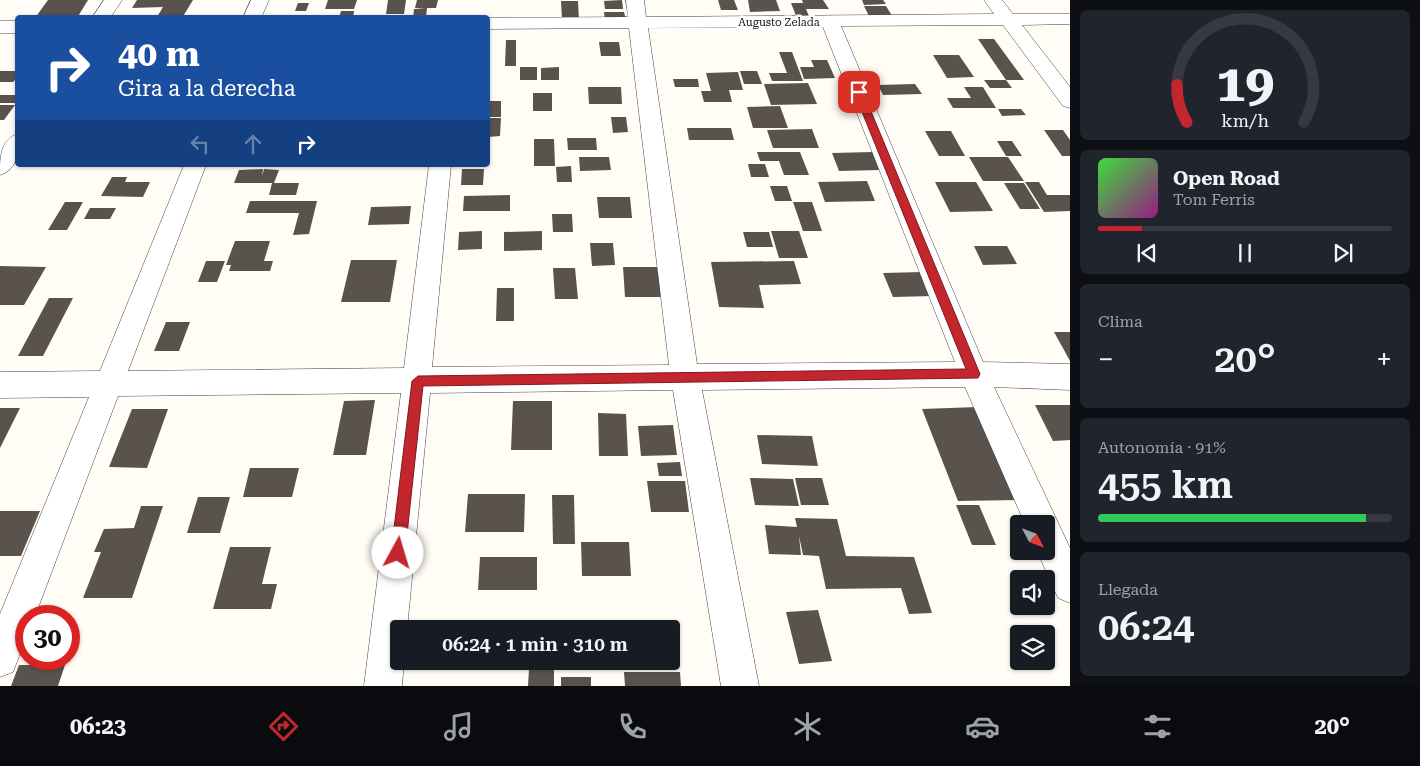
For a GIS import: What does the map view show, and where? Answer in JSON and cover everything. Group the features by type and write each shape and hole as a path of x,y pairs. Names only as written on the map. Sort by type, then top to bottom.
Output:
{"street":[{"path":"103,15 112,0"},
{"path":"253,15 260,0"},
{"path":"994,0 1070,102"},
{"path":"637,12 685,378 740,686"},
{"name":"Augusto Zelada","path":"490,24 637,12 830,22 1070,19"},
{"path":"830,22 974,374 1038,515"},
{"path":"0,27 15,27"},
{"path":"0,167 15,145"},
{"path":"0,659 111,383 194,167"},
{"path":"383,686 418,381 440,167"},
{"path":"0,385 974,374 1070,377"},
{"path":"1055,554 1070,586"}],"building":[{"path":"48,0 88,0 79,15 37,15"},
{"path":"137,0 193,0 184,15 158,15 163,7 132,8"},
{"path":"328,0 357,0 354,9 325,9"},
{"path":"388,0 406,0 404,14 386,14"},
{"path":"417,0 438,0 436,8 427,8 426,15 413,15 414,9 425,9 415,8"},
{"path":"622,0 623,9 605,9 604,1"},
{"path":"718,0 734,0 738,10 721,10"},
{"path":"748,0 776,0 780,11 750,12"},
{"path":"802,0 823,0 829,9 806,9 811,21 798,21 791,3 803,3"},
{"path":"862,0 883,0 886,4 864,5"},
{"path":"561,1 578,1 579,20 562,20"},
{"path":"298,3 309,3 306,11 295,11"},
{"path":"864,6 886,6 894,19 871,20"},
{"path":"341,11 354,11 353,15 340,15"},
{"path":"604,12 624,12 626,20 605,20"},
{"path":"978,39 994,39 1024,80 1006,80"},
{"path":"506,40 516,40 516,66 505,66"},
{"path":"599,42 619,42 621,56 601,56"},
{"path":"779,52 792,52 803,81 772,81 769,73 787,73"},
{"path":"933,55 959,55 974,77 947,78"},
{"path":"811,60 827,60 835,78 804,79 800,67 814,67"},
{"path":"520,67 537,67 537,80 520,80"},
{"path":"559,67 559,80 541,80 541,68"},
{"path":"0,71 15,71 15,80 13,82 0,82"},
{"path":"740,71 757,71 762,84 744,84"},
{"path":"738,72 743,90 729,90 732,102 704,102 701,91 711,91 706,73"},
{"path":"673,79 698,79 699,87 675,87"},
{"path":"984,80 1006,80 1012,88 990,88"},
{"path":"808,83 817,104 771,105 764,84"},
{"path":"915,84 922,94 883,95 878,85"},
{"path":"588,87 621,87 622,104 589,104"},
{"path":"964,87 983,87 996,108 953,108 947,98 971,98"},
{"path":"533,93 552,93 552,111 533,111"},
{"path":"0,95 15,95 15,103 0,103"},
{"path":"490,101 501,101 501,117 490,117"},
{"path":"0,105 15,105 4,120 0,120"},
{"path":"780,106 788,128 753,128 747,107"},
{"path":"998,109 1021,109 1026,115 1002,116"},
{"path":"611,117 626,117 628,132 613,133"},
{"path":"490,118 501,118 500,136 490,137"},
{"path":"687,128 731,128 734,140 689,140"},
{"path":"812,129 819,148 773,148 767,130"},
{"path":"1044,130 1063,130 1070,140 1070,156 1062,156"},
{"path":"925,131 951,131 965,156 939,156"},
{"path":"567,138 596,138 597,150 568,150"},
{"path":"534,139 554,139 555,166 534,166"},
{"path":"997,141 1012,141 1022,156 1006,156"},
{"path":"757,152 800,152 809,175 784,175 779,161 760,161"},
{"path":"873,152 881,170 839,171 832,153"},
{"path":"579,157 609,157 611,170 580,171"},
{"path":"969,157 1008,157 1024,181 983,181"},
{"path":"748,164 765,164 769,177 751,177"},
{"path":"571,166 572,182 557,182 556,167"},
{"path":"263,169 262,176 264,169 279,170 274,183 234,183 239,170"},
{"path":"462,169 484,169 483,185 461,185"},
{"path":"112,177 127,177 125,182 150,182 143,197 101,196"},
{"path":"867,181 875,201 825,202 818,182"},
{"path":"935,182 976,182 993,211 950,212"},
{"path":"1025,182 1039,182 1047,195 1070,195 1070,211 1044,212"},
{"path":"272,183 299,183 296,195 269,195"},
{"path":"1004,183 1024,183 1040,209 1020,209"},
{"path":"770,186 787,186 792,201 775,201"},
{"path":"510,195 510,211 463,211 464,196"},
{"path":"597,197 630,197 632,218 599,218"},
{"path":"250,201 317,201 309,234 293,235 299,213 246,213"},
{"path":"65,202 83,202 67,230 48,230"},
{"path":"793,202 812,202 822,231 803,231"},
{"path":"411,206 409,224 368,225 371,207"},
{"path":"90,208 116,208 110,219 84,219"},
{"path":"552,214 572,214 573,232 553,232"},
{"path":"482,231 482,249 458,250 459,232"},
{"path":"542,231 542,250 504,251 504,232"},
{"path":"771,231 799,231 808,258 779,258"},
{"path":"743,232 769,232 773,247 747,247"},
{"path":"235,241 270,241 264,261 273,261 270,271 229,271 231,265 226,265"},
{"path":"590,243 613,243 615,265 592,266"},
{"path":"974,246 1007,246 1017,264 983,265"},
{"path":"351,260 397,260 390,302 341,302"},
{"path":"206,261 225,261 217,282 198,282"},
{"path":"794,261 801,284 759,285 764,308 719,307 711,262"},
{"path":"0,266 46,267 24,305 0,305"},
{"path":"623,267 657,267 662,297 625,297"},
{"path":"553,268 575,268 578,299 555,299"},
{"path":"923,272 934,296 893,297 883,273"},
{"path":"497,288 514,288 514,321 496,321"},
{"path":"49,298 73,298 43,356 18,356"},
{"path":"166,322 190,322 179,351 154,351"},
{"path":"1054,332 1070,332 1070,361 1064,350"},
{"path":"375,400 366,455 333,455 344,401"},
{"path":"513,401 552,401 552,450 511,450"},
{"path":"1035,405 1070,405 1070,440 1053,441"},
{"path":"977,407 1019,500 958,501 922,409"},
{"path":"0,408 20,408 0,448"},
{"path":"132,409 168,409 147,468 109,467"},
{"path":"598,413 626,414 628,456 599,456"},
{"path":"673,425 677,455 641,456 638,426"},
{"path":"757,435 812,436 818,466 762,464"},
{"path":"680,462 682,476 659,476 657,463"},
{"path":"250,468 299,468 292,497 243,497"},
{"path":"750,478 793,479 799,506 755,505"},
{"path":"795,478 822,478 829,505 801,505"},
{"path":"647,481 685,481 689,512 651,512"},
{"path":"468,494 525,494 524,532 465,532"},
{"path":"552,495 574,495 575,544 553,544"},
{"path":"198,497 230,497 220,533 187,533"},
{"path":"956,505 979,505 996,545 972,545"},
{"path":"141,506 163,506 132,598 83,598 101,552 94,552 104,529 134,528"},
{"path":"0,511 40,511 21,556 0,556"},
{"path":"795,518 837,519 846,556 914,557 932,613 909,614 901,588 826,589 819,556 803,555 799,536 801,555 769,554 765,525 797,527"},
{"path":"581,542 629,542 631,576 582,576"},
{"path":"230,547 271,547 262,584 277,584 271,609 213,609"},
{"path":"480,557 537,557 537,590 478,590"},
{"path":"818,610 832,661 799,664 786,612"},
{"path":"17,670 63,670 58,686 11,686"},
{"path":"529,670 554,670 554,686 528,686"},
{"path":"624,672 680,672 681,686 625,686"},
{"path":"561,677 591,677 591,686 561,686"}],"route":[{"path":"398,553 418,381 974,374 859,92"}]}
